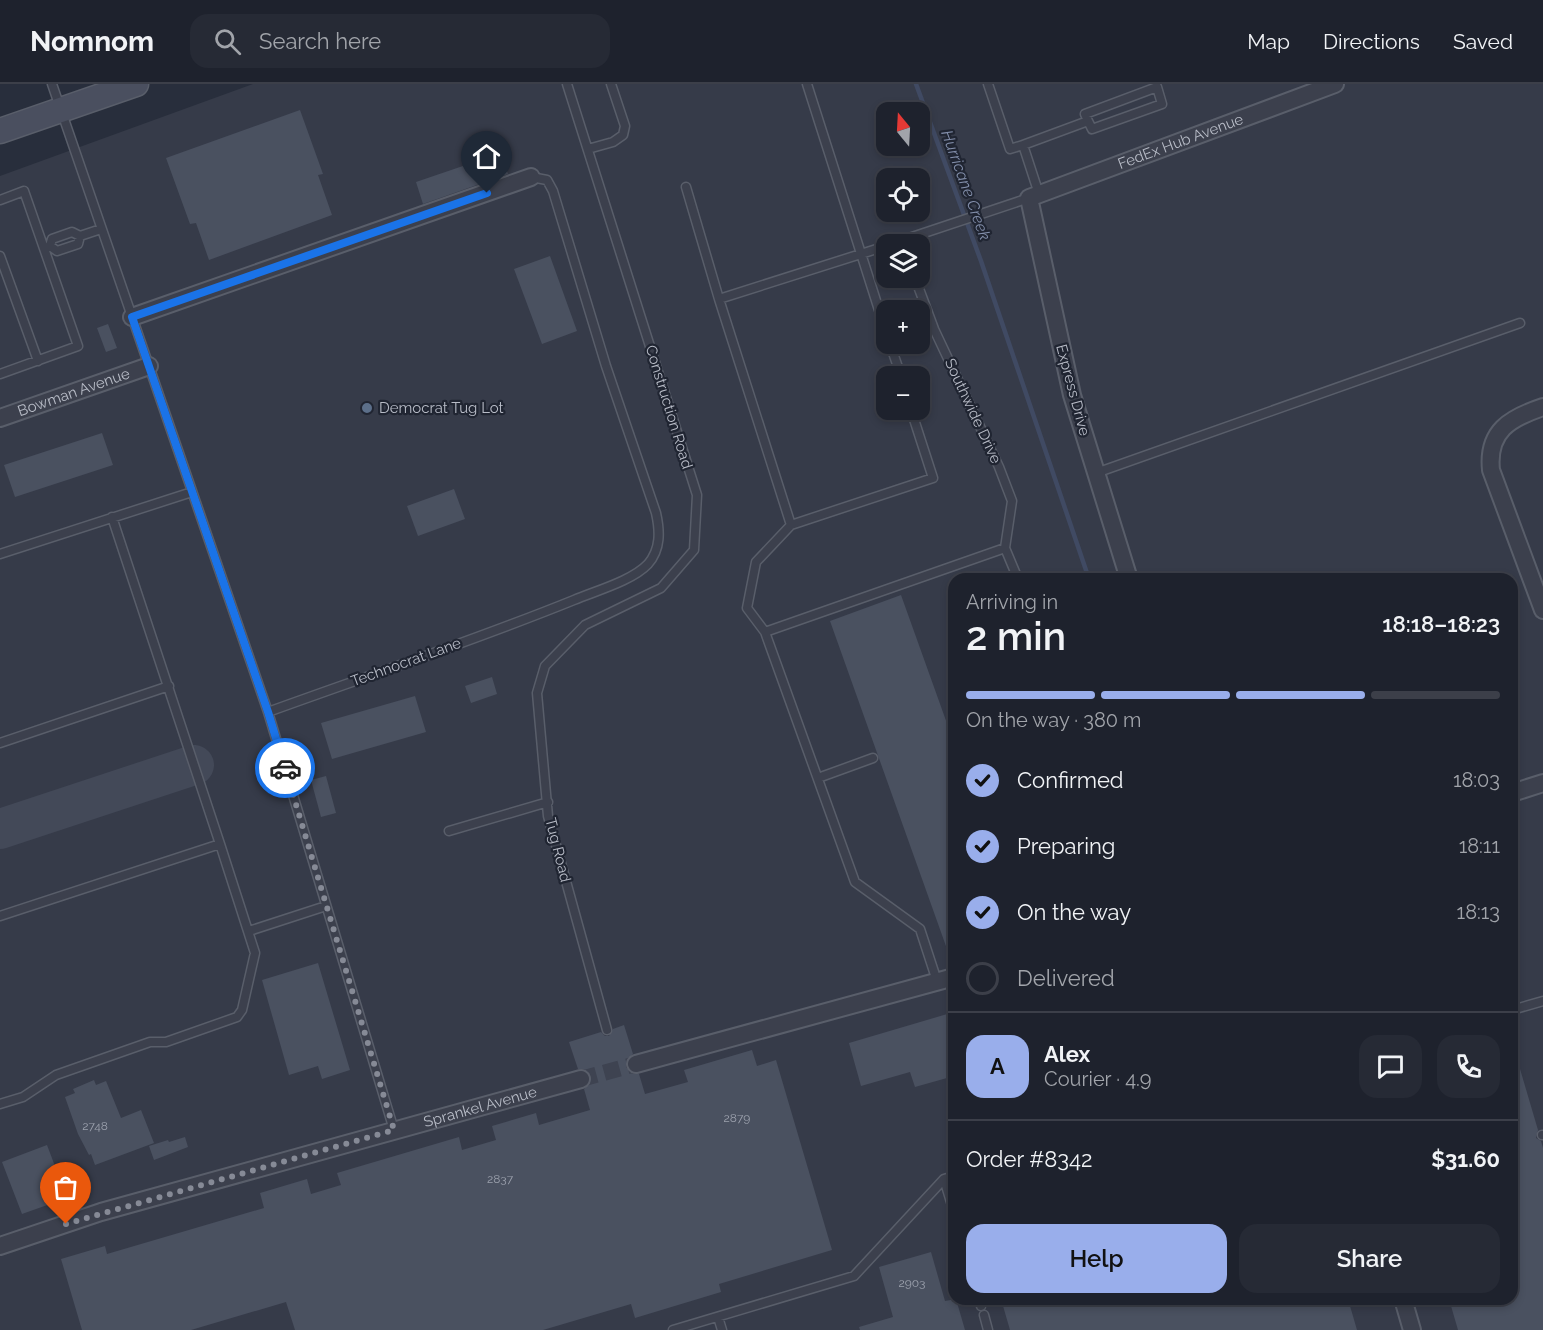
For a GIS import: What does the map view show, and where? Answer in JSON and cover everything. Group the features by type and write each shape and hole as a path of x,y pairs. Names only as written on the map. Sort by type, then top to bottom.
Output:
{"main road":[{"path":"0,131 136,84"}],"street":[{"name":"FedEx Hub Avenue","path":"1034,196 1335,84"},
{"path":"132,317 531,177"},
{"name":"Express Drive","path":"1034,196 1072,395 1127,573"},
{"name":"Bowman Avenue","path":"0,418 149,366"},
{"path":"1543,407 1519,415 1503,426 1490,455 1491,470 1543,610"},
{"path":"1518,791 1543,783"},
{"path":"636,1064 948,978"},
{"name":"Sprankel Avenue","path":"0,1246 100,1212 581,1079"},
{"path":"1405,1305 1412,1330"}],"lane":[{"path":"52,84 268,712 394,1130"},
{"name":"Construction Road","path":"545,666 585,625 661,588 694,550 697,495 567,84"},
{"path":"588,149 613,142 623,135 625,126 611,84"},
{"path":"807,84 876,300"},
{"path":"988,84 1010,149 1088,121"},
{"path":"1156,87 1162,104 1092,129 1088,121 1085,114 1156,87"},
{"path":"926,234 1034,196 1023,145"},
{"name":"Technocrat Lane","path":"268,712 545,612 630,577 647,564 656,550 661,532 656,513 606,366 552,191 547,180 531,177"},
{"path":"686,187 791,525"},
{"path":"0,200 24,191 47,247 78,346 0,374"},
{"path":"47,247 52,239 72,232 80,236 101,229"},
{"path":"47,247 57,251 78,244 80,236"},
{"path":"719,299 876,249"},
{"path":"0,256 38,361"},
{"name":"Southwide Drive","path":"919,288 934,329 999,467 1012,501 1005,548"},
{"path":"1096,473 1520,323"},
{"path":"914,420 933,478 791,525 756,562 747,608 765,632 855,882 920,928 937,981"},
{"path":"0,554 192,492"},
{"path":"0,1104 23,1097 56,1075 150,1042 166,1042 237,1017 242,1010 255,952 112,516"},
{"path":"765,632 1005,548 1015,573"},
{"name":"Tug Road","path":"545,666 537,693 548,816 607,1030"},
{"path":"0,743 169,686"},
{"path":"818,778 873,758"},
{"path":"449,831 548,802"},
{"path":"0,916 220,844"},
{"path":"249,931 326,906"},
{"path":"1518,1009 1542,1004"},
{"path":"673,1330 854,1276 944,1179 948,1178"},
{"path":"944,1179 948,1192"},
{"path":"981,1307 988,1330"},
{"path":"718,1317 722,1330"}],"shaded area":[{"path":"253,84 1543,84 1543,1330 0,1330 0,176"}],"building":[{"path":"300,110 323,174 318,175 332,215 209,260 196,223 190,224 166,158"},
{"path":"501,153 508,174 423,204 416,182"},
{"path":"550,256 577,331 542,344 514,269"},
{"path":"108,324 117,348 106,352 97,328"},
{"path":"102,433 113,465 15,497 4,465"},
{"path":"454,489 465,519 418,536 407,506"},
{"path":"901,595 948,726 948,952 830,621"},
{"path":"492,677 497,694 471,703 465,686"},
{"path":"415,696 426,732 332,759 321,723"},
{"path":"326,776 336,813 321,817 311,780"},
{"path":"318,963 350,1070 322,1079 318,1066 289,1075 262,980"},
{"path":"948,1014 948,1078 915,1087 910,1072 861,1086 849,1043"},
{"path":"624,1025 633,1054 626,1061 626,1067 633,1074 639,1074 645,1094 688,1082 684,1070 752,1050 757,1066 776,1060 832,1250 719,1284 721,1292 635,1318 631,1304 543,1330 295,1330 286,1302 191,1330 82,1330 61,1259 105,1246 107,1254 264,1208 260,1193 307,1179 311,1194 341,1185 337,1173 459,1137 462,1150 496,1140 492,1126 536,1113 539,1125 590,1110 584,1089 591,1082 591,1076 584,1069 578,1069 569,1042 601,1032 609,1036 613,1029"},
{"path":"1518,1062 1538,1130 1536,1138 1541,1141 1543,1148 1543,1330 1458,1330 1451,1305 1518,1305"},
{"path":"94,1080 96,1085 106,1081 121,1118 141,1110 154,1143 95,1165 78,1134 65,1097 75,1093 73,1089"},
{"path":"185,1137 188,1147 154,1160 149,1146"},
{"path":"47,1145 67,1198 22,1214 2,1162"},
{"path":"931,1252 945,1301 948,1300 948,1305 958,1305 965,1330 860,1330 859,1327 893,1317 879,1267"},
{"path":"1003,1305 1350,1305 1357,1330 1010,1330"}],"waterway":[{"name":"Hurricane Creek","path":"916,84 981,261 1087,573"}],"taxiway":[{"path":"0,829 194,765"}],"tunnel":[{"path":"581,1079 636,1064"}],"way so far":[{"path":"66,1224 100,1212 394,1130 285,768"}],"place":[{"name":"Democrat Tug Lot","path":"367,408"}],"route":[{"path":"285,768 268,712 132,317 487,193"}]}
